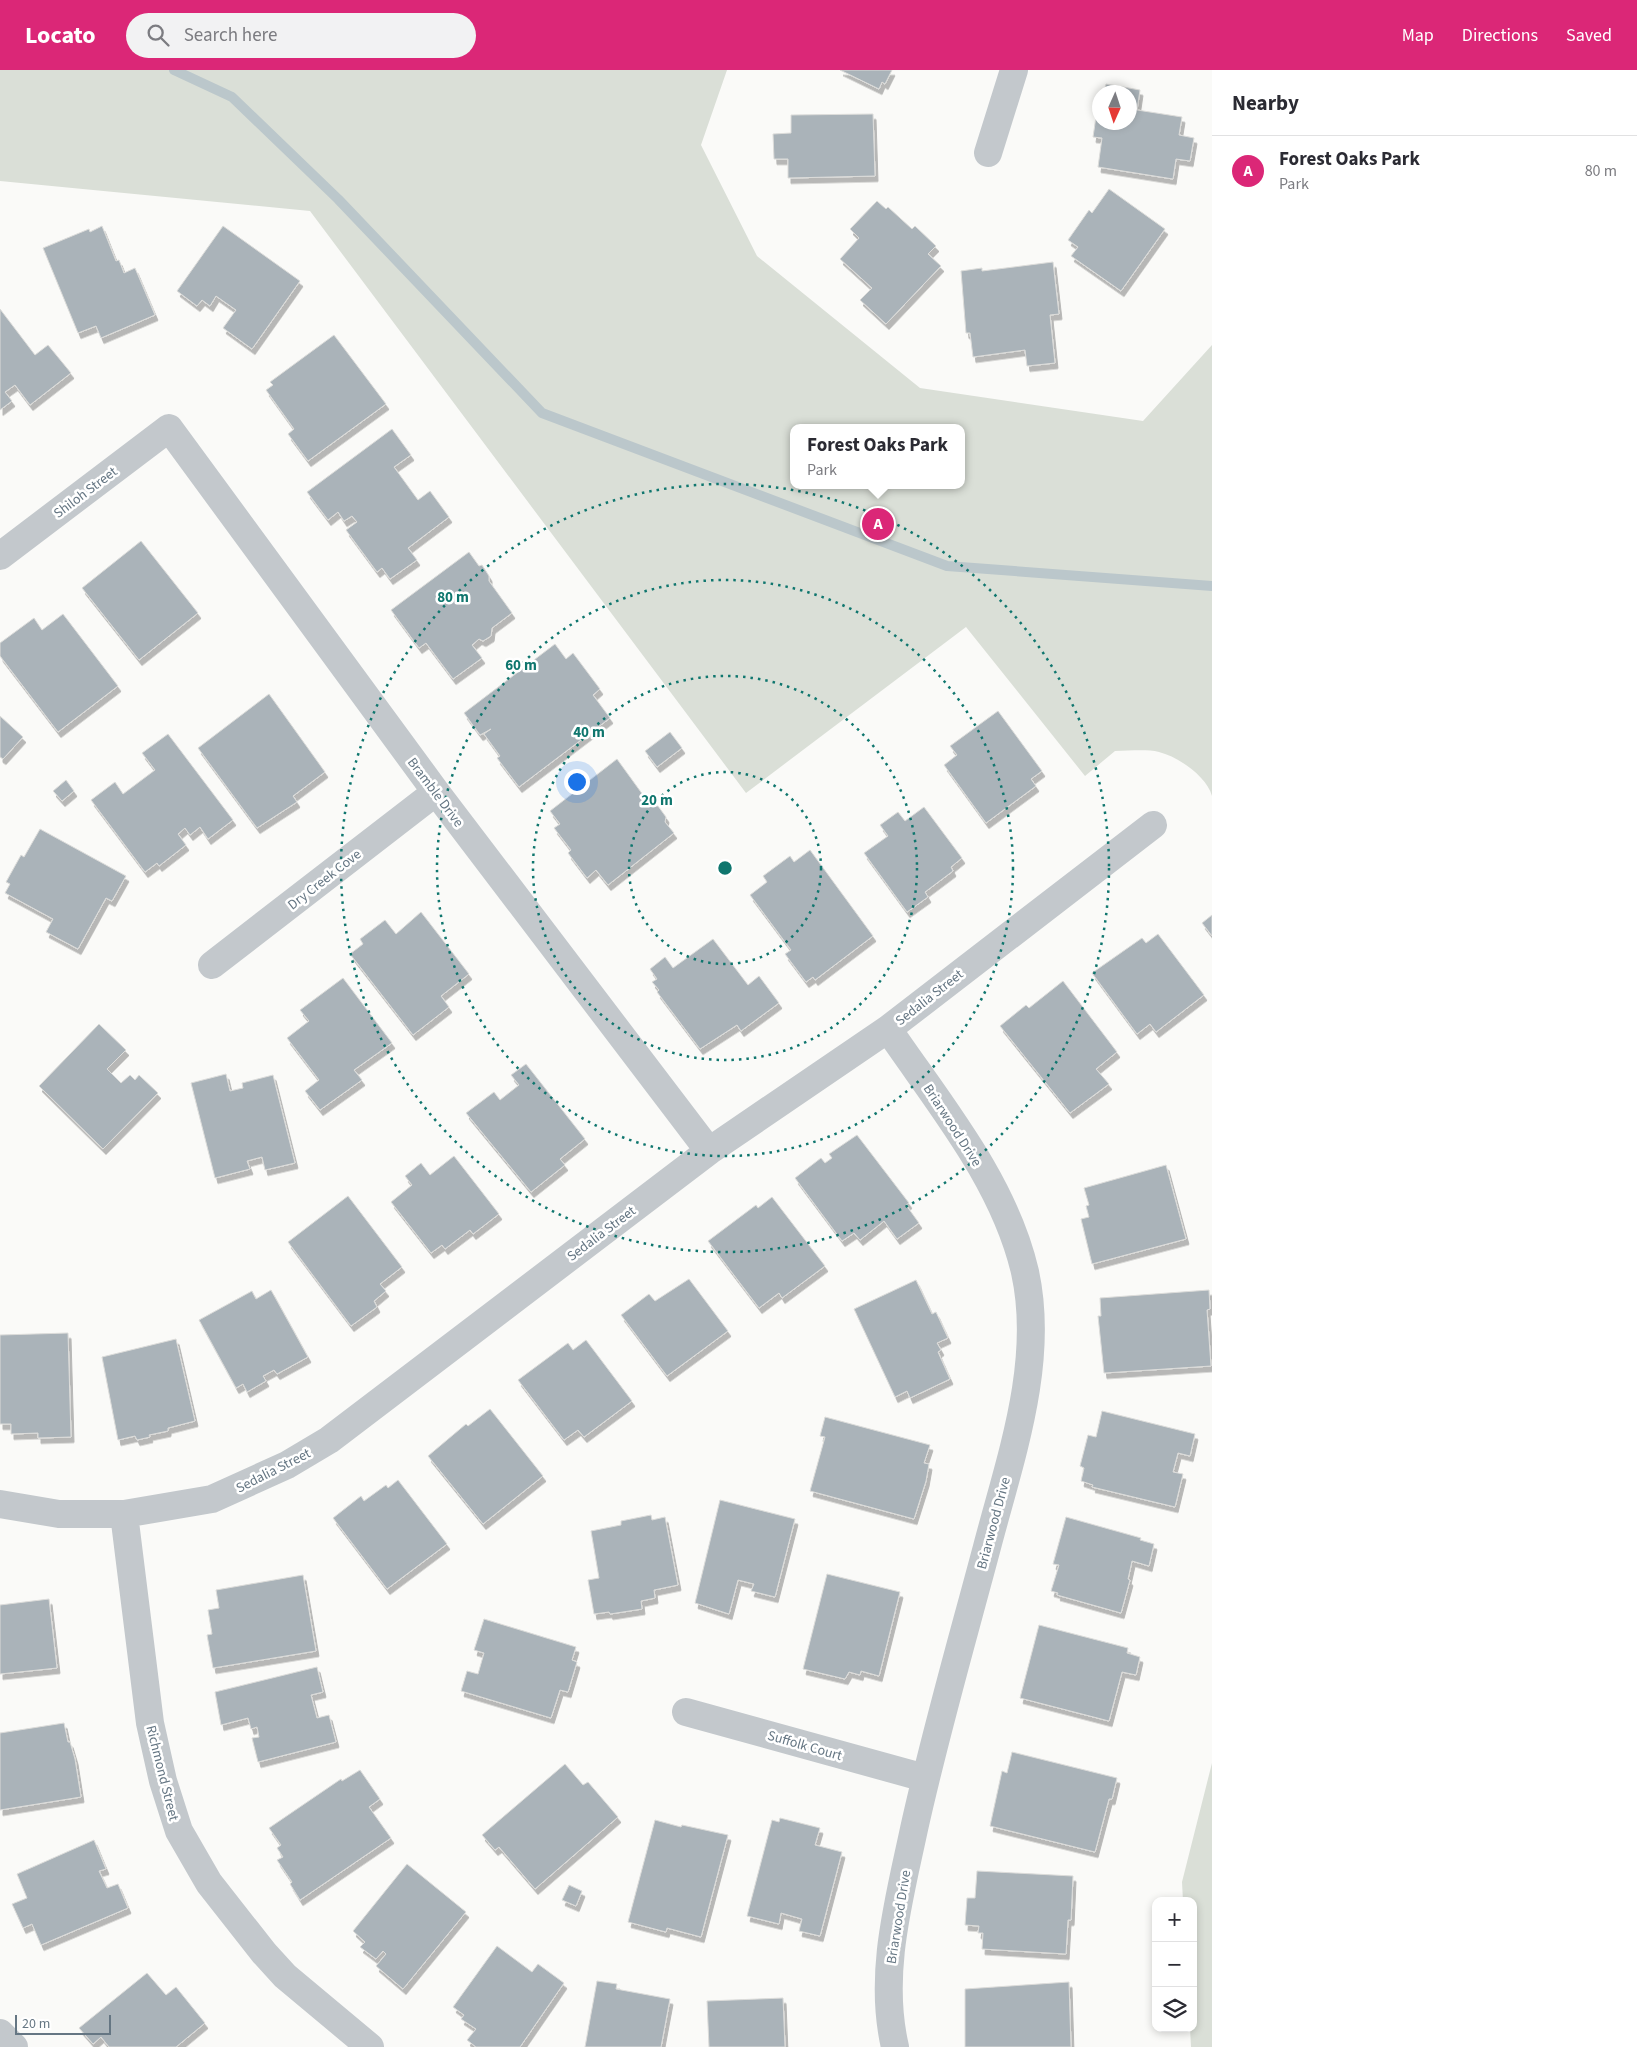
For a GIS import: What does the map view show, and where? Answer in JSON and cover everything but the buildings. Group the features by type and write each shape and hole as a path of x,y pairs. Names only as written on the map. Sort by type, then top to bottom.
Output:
{"street":[{"path":"988,153 1014,70"},
{"name":"Shiloh Street","path":"0,556 169,428"},
{"name":"Bramble Drive","path":"169,428 436,792 709,1151"},
{"name":"Dry Creek Cove","path":"212,965 436,792"},
{"name":"Sedalia Street","path":"0,1504 59,1514 124,1514 212,1499 287,1465 329,1440 709,1151 888,1029 1153,825"},
{"name":"Briarwood Drive","path":"888,1029 970,1149 995,1194 1024,1271 1030,1311 1029,1351 1017,1433 925,1778 896,1912 890,1951 889,1994 895,2047"},
{"name":"Richmond Street","path":"124,1514 150,1723 163,1781 179,1832 209,1883 264,1953 285,1976 370,2047"},
{"name":"Suffolk Court","path":"686,1712 925,1778"},
{"path":"0,2033 14,2047"}],"shaded area":[{"path":"0,70 727,70 701,145 757,256 920,388 1143,421 1212,345 1212,796 1204,782 1191,769 1175,758 1154,751 1115,751 1085,776 966,627 746,793 310,211 0,181"},
{"path":"1212,1763 1212,2047 1191,2047 1190,2032 1197,2032 1197,1897 1183,1897 1182,1882"}],"waterway":[{"path":"174,70 232,97 338,199 542,413 947,566 1212,586"}],"place":[{"name":"Forest Oaks Park","path":"878,524"}]}
